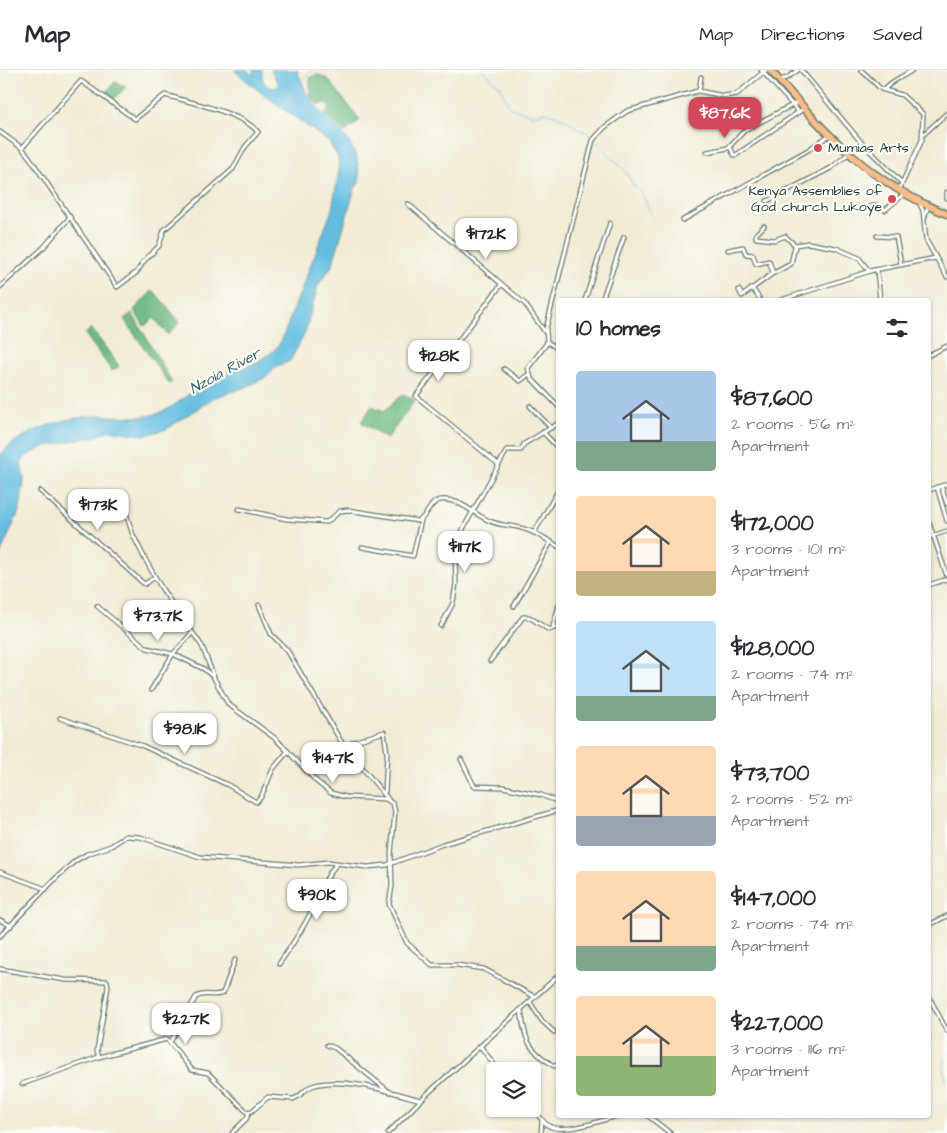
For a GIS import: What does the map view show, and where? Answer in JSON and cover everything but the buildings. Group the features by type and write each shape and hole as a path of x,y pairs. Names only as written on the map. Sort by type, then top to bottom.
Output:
{"highway":[{"path":"766,72 778,83 795,104 848,154 902,192 947,214"}],"street":[{"path":"778,83 801,70 861,142 902,183"},
{"path":"861,70 884,90 898,93 921,110 924,119 924,135"},
{"path":"884,90 890,82 901,78 912,70"},
{"path":"545,332 593,140 605,127 627,111 699,91 724,96 737,94 766,72"},
{"path":"699,91 701,77"},
{"path":"0,132 22,148 70,217 111,281 119,286 137,272 144,261 160,246 164,230 232,169 258,131 221,111 165,95 135,119 81,81 22,148"},
{"path":"708,152 730,147 745,130 795,104"},
{"path":"730,147 734,155 736,155 801,110"},
{"path":"869,207 877,205 885,210 902,192 902,183 924,135 947,114"},
{"path":"684,220 808,150 828,136"},
{"path":"768,201 832,167 848,154"},
{"path":"947,192 947,198"},
{"path":"918,201 922,209 926,240 947,277"},
{"path":"408,204 467,252 501,285 529,308 545,332 547,342 556,347"},
{"path":"924,222 928,206"},
{"path":"0,287 43,248 70,217"},
{"path":"586,298 610,223"},
{"path":"764,226 756,234 756,237 775,240 785,236 795,246"},
{"path":"877,236 896,237 901,264"},
{"path":"603,298 624,237"},
{"path":"795,246 808,243 836,248 859,258 870,271"},
{"path":"739,290 742,296 773,273 792,262 795,246"},
{"path":"728,250 743,248 746,254 753,255 756,264 769,261 773,273"},
{"path":"788,298 870,271 936,258"},
{"path":"877,270 880,298"},
{"path":"498,464 416,396 501,285"},
{"path":"752,288 759,298"},
{"path":"547,342 529,365 529,374 556,404"},
{"path":"931,354 947,346"},
{"path":"504,369 520,381 529,374"},
{"path":"530,406 551,428"},
{"path":"442,626 453,603 458,544 472,511 498,464 507,450 521,450 524,444 556,425"},
{"path":"543,432 556,446"},
{"path":"931,489 947,484"},
{"path":"939,487 947,504"},
{"path":"939,487 947,520"},
{"path":"40,491 143,583 145,584 155,577"},
{"path":"534,533 556,494"},
{"path":"362,547 412,556 422,520 433,504 441,500 457,502 492,522 524,528 556,544"},
{"path":"122,502 133,535 155,577 205,652 215,680 230,706 276,739 331,793 346,797 389,800"},
{"path":"239,509 295,520 327,522 344,510 413,521 422,520"},
{"path":"931,584 947,578 931,536 947,531"},
{"path":"514,606 551,542"},
{"path":"259,605 273,637 288,650 342,743 384,793 395,812 391,864 392,886 389,904 404,938 415,952 434,966 457,965 488,970 535,997"},
{"path":"97,606 147,648 173,654 204,669 215,680"},
{"path":"490,661 524,617 550,630 556,629"},
{"path":"150,690 173,654 192,633"},
{"path":"60,718 143,746 228,785 255,802 260,799 273,769 288,751"},
{"path":"353,742 384,732 387,754 384,793"},
{"path":"461,759 474,786 503,787 541,795 556,801"},
{"path":"0,936 46,889 81,857 111,846 128,836 200,857 299,865 328,862 367,867 391,864 450,842 556,811"},
{"path":"279,964 309,916 326,883 329,870 337,864"},
{"path":"0,872 46,889"},
{"path":"931,924 947,916"},
{"path":"0,920 11,926"},
{"path":"171,1041 196,997 205,993 220,995 224,992 235,960"},
{"path":"0,969 65,980 106,981 108,987 97,1050 100,1057"},
{"path":"388,1133 421,1100 556,978"},
{"path":"530,1001 542,1021 554,1032"},
{"path":"931,1001 947,1031"},
{"path":"521,1009 532,1051 556,1066"},
{"path":"22,1084 71,1069 100,1057 166,1038 171,1041 192,1070 208,1073 235,1102 249,1112"},
{"path":"327,1044 335,1048 390,1092"},
{"path":"480,1046 492,1062"},
{"path":"232,1133 247,1118 249,1112 268,1097 293,1099 310,1087 320,1084 343,1084 390,1092 421,1100"},
{"path":"540,1117 553,1128 560,1129 598,1122 609,1118"},
{"path":"652,1118 661,1123 670,1133"},
{"path":"541,1133 542,1120"}],"green space":[{"path":"317,74 328,79 360,120 344,133 325,114 330,108 326,103 318,105 310,96 310,78"},
{"path":"115,82 126,87 112,101 104,95"},
{"path":"153,290 180,322 168,335 154,318 144,326 134,310"},
{"path":"132,313 172,382 169,384 124,319"},
{"path":"91,328 119,366 112,371 85,334"},
{"path":"402,395 415,400 387,439 361,422 372,406 384,411"}],"water":[{"path":"234,70 247,70 254,76 253,70 262,70 262,77 266,85 275,88 279,85 271,70 297,70 310,98 344,136 355,155 359,183 355,188 332,266 318,285 305,333 290,361 277,366 268,376 246,387 213,398 167,429 145,435 109,430 98,436 46,446 26,456 21,463 24,480 20,509 0,555 0,456 8,447 30,433 58,422 96,416 139,417 160,413 202,385 265,357 281,342 332,210 339,170 338,157 329,142 259,91"}],"waterway":[{"path":"302,79 314,70"},
{"path":"482,70 500,86 510,108 533,115 544,112 551,114 567,120 579,130 590,133 593,137"},
{"path":"596,141 626,172 633,185 642,193 653,219"},
{"path":"945,1058 943,1070 947,1081"}],"place":[{"name":"Mumias Arts","path":"818,148"},
{"name":"Kenya Assemblies of God church Lukoye","path":"892,199"}],"water label":[{"name":"Nzoia River","path":"225,371"}]}
